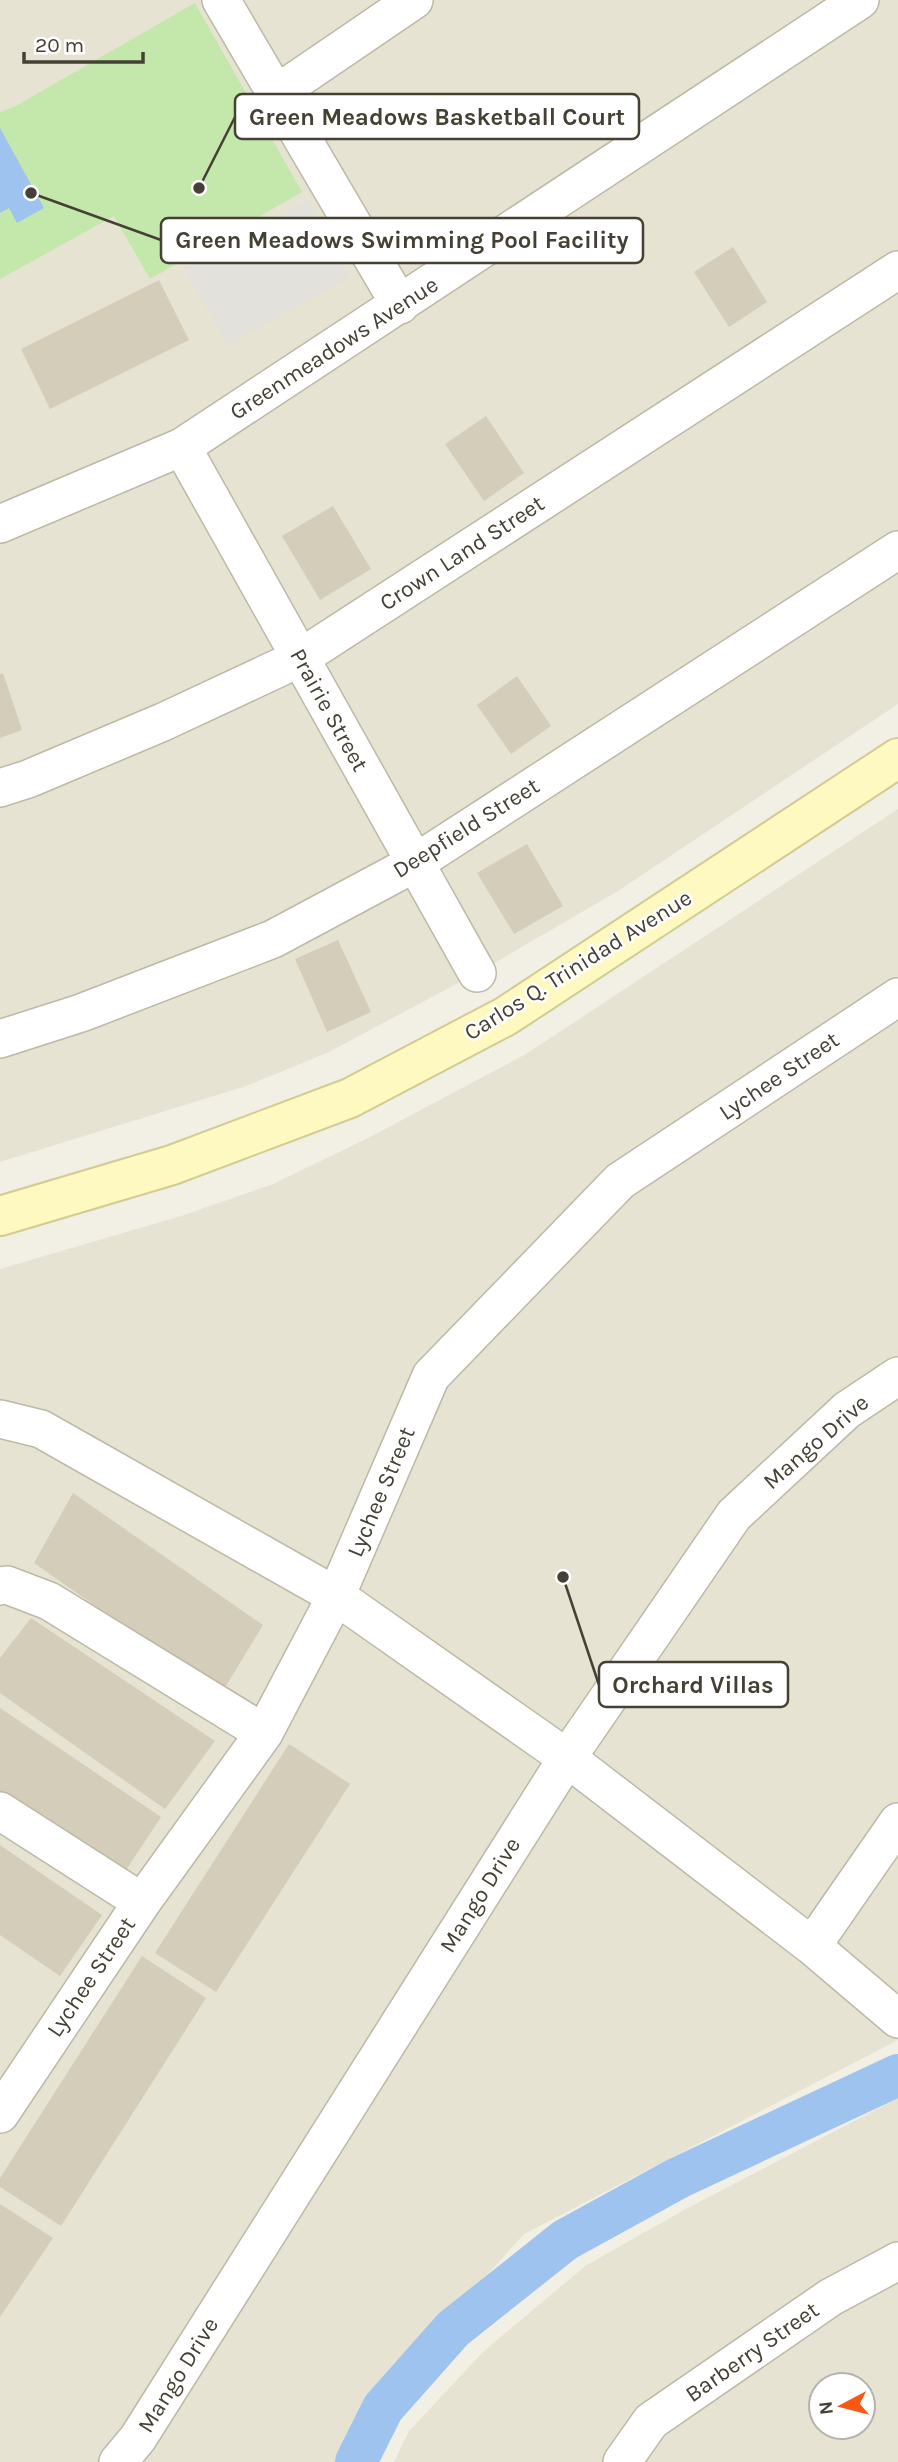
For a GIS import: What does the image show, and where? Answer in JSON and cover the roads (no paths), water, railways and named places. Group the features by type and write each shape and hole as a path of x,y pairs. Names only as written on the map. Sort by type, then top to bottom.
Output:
{"main road":[{"name":"Carlos Q. Trinidad Avenue","path":"0,1216 172,1165 350,1098 506,1016 898,758"}],"street":[{"path":"221,0 400,305"},
{"path":"276,93 414,0"},
{"name":"Greenmeadows Avenue","path":"0,524 182,447 860,0"},
{"name":"Crown Land Street","path":"0,788 28,779 163,722 300,658 898,270"},
{"name":"Prairie Street","path":"182,447 477,973"},
{"name":"Deepfield Street","path":"0,1039 81,1013 273,939 415,863 898,550"},
{"name":"Lychee Street","path":"0,2114 142,1902 264,1733 336,1596 430,1376 620,1181 898,997"},
{"name":"Mango Drive","path":"118,2462 145,2426 567,1758 734,1515 847,1410 898,1376"},
{"path":"0,1419 41,1429 336,1596 567,1758 812,1946 898,2019"},
{"path":"0,1586 7,1585 49,1601 264,1733"},
{"path":"0,1811 142,1902"},
{"path":"812,1946 898,1822"},
{"name":"Barberry Street","path":"622,2462 652,2421 831,2297 898,2260"}],"water":[{"path":"0,128 44,208 17,223 9,208 0,213"}],"waterway":[{"path":"356,2462 383,2408 453,2329 565,2240 678,2178 898,2075"}],"place":[{"name":"Green Meadows Basketball Court","path":"199,188"},
{"name":"Green Meadows Swimming Pool Facility","path":"31,193"},
{"name":"Orchard Villas","path":"563,1577"}]}
